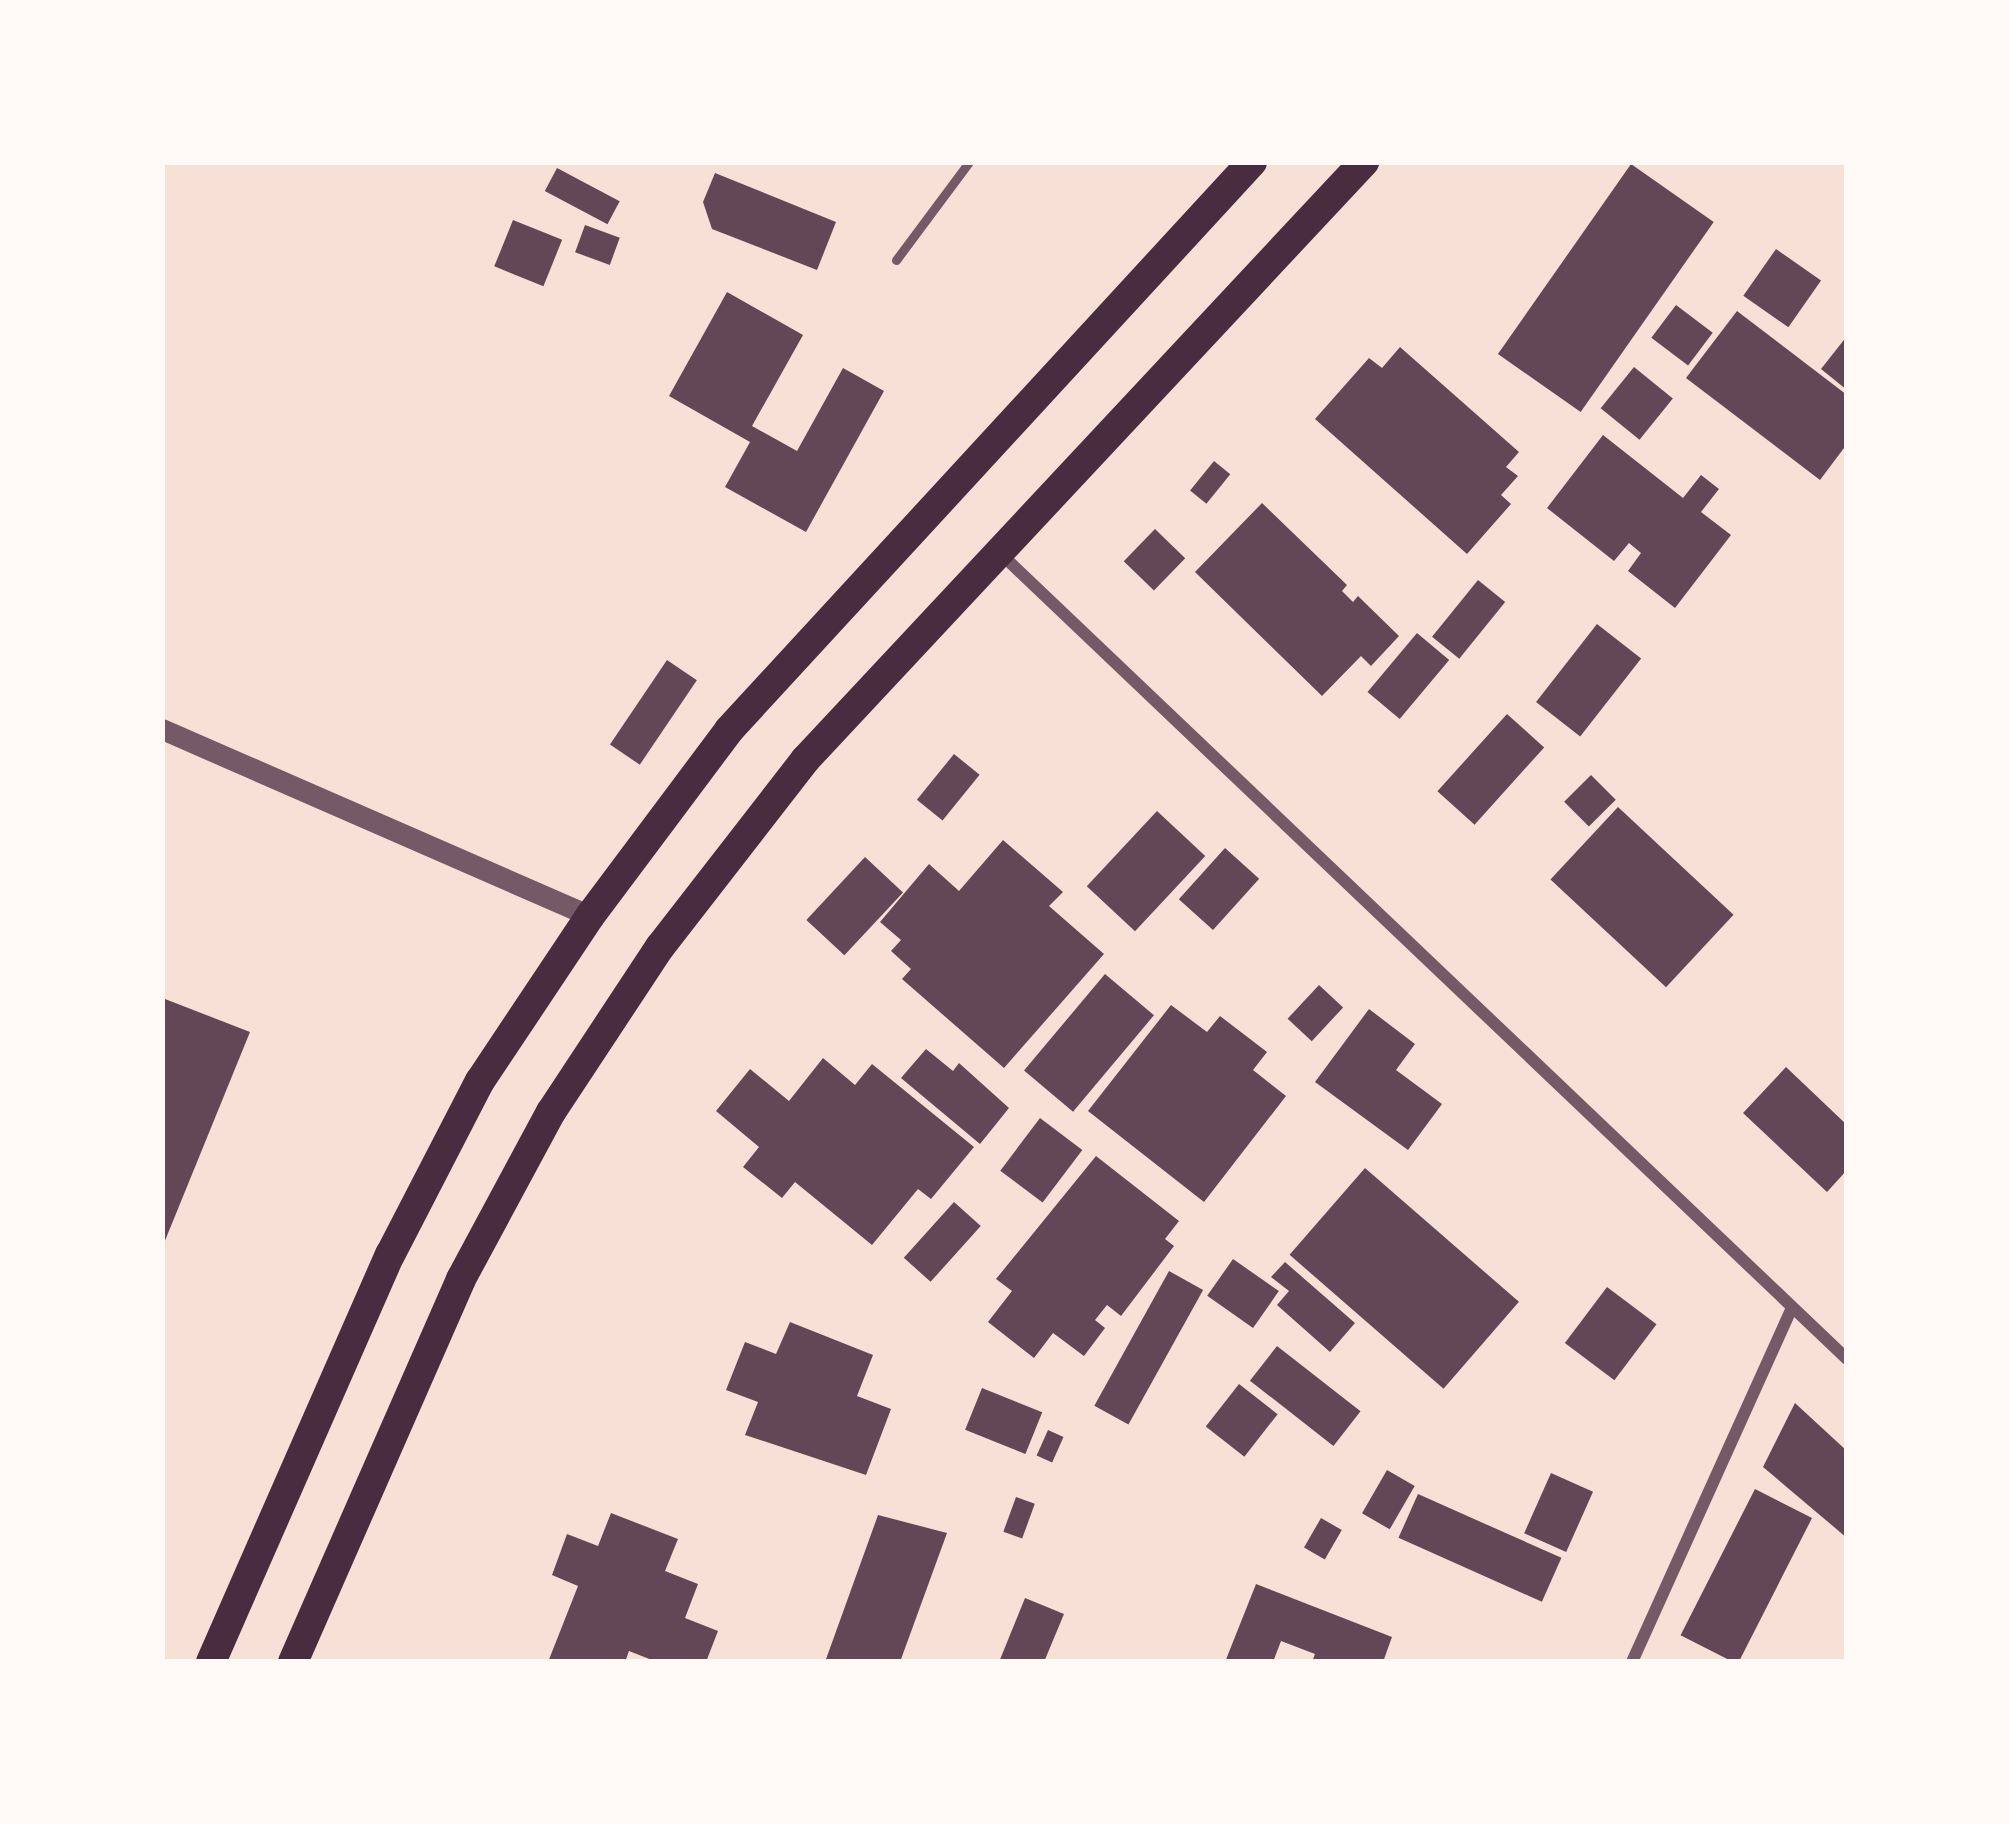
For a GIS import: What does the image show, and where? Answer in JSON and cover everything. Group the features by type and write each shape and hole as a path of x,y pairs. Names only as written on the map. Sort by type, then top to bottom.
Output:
{"main road":[{"path":"211,1662 390,1255 481,1081 590,916 729,730 1252,162"},
{"path":"293,1662 461,1279 550,1112 660,947 805,760 1364,162"}],"street":[{"path":"998,552 1847,1359"},
{"path":"162,729 590,916"},
{"path":"1632,1662 1792,1308"}],"lane":[{"path":"896,260 969,162"}],"building":[{"path":"1631,164 1714,222 1581,412 1498,354"},
{"path":"557,168 620,201 607,224 545,191"},
{"path":"715,173 836,222 817,270 712,229 703,202"},
{"path":"513,220 562,240 543,286 494,266"},
{"path":"585,225 620,238 610,265 575,252"},
{"path":"1776,249 1821,281 1788,327 1743,296"},
{"path":"727,292 803,335 752,426 797,451 843,368 884,391 806,532 725,487 750,442 669,396"},
{"path":"1676,305 1713,333 1688,365 1651,338"},
{"path":"1737,311 1847,395 1847,444 1820,480 1686,378"},
{"path":"1847,336 1847,390 1821,369"},
{"path":"1400,347 1519,452 1506,467 1518,476 1501,495 1511,504 1467,554 1315,419 1369,358 1382,368"},
{"path":"1634,367 1673,398 1640,440 1601,408"},
{"path":"1603,435 1683,498 1701,475 1719,489 1701,512 1731,535 1675,608 1628,571 1641,553 1629,543 1614,561 1547,508"},
{"path":"1214,461 1230,474 1206,504 1190,491"},
{"path":"1262,503 1347,585 1342,591 1353,602 1358,596 1399,636 1371,666 1361,656 1322,696 1195,572"},
{"path":"1155,529 1185,558 1154,591 1124,561"},
{"path":"1478,580 1505,602 1459,659 1432,637"},
{"path":"1597,624 1641,658 1580,736 1536,702"},
{"path":"1417,633 1449,660 1400,719 1368,692"},
{"path":"667,660 697,680 640,765 610,745"},
{"path":"1507,714 1544,747 1475,825 1437,791"},
{"path":"954,754 980,775 943,821 917,800"},
{"path":"1591,775 1616,800 1589,827 1564,802"},
{"path":"1618,807 1734,915 1666,987 1550,879"},
{"path":"1157,811 1205,856 1135,931 1087,886"},
{"path":"1003,840 1063,892 1049,906 1104,954 1004,1068 902,979 911,969 891,951 901,940 880,922 929,864 959,891"},
{"path":"1225,848 1259,879 1213,930 1179,899"},
{"path":"865,857 903,892 844,955 806,920"},
{"path":"1105,974 1154,1015 1073,1112 1024,1071"},
{"path":"1319,985 1343,1008 1312,1041 1288,1019"},
{"path":"165,999 250,1032 162,1248 162,1007"},
{"path":"1171,1005 1207,1032 1220,1016 1267,1052 1253,1070 1286,1096 1204,1202 1088,1111"},
{"path":"1369,1009 1415,1044 1396,1070 1442,1104 1408,1150 1315,1082"},
{"path":"926,1049 953,1071 959,1063 1009,1108 980,1144 901,1078"},
{"path":"823,1058 855,1085 872,1064 974,1147 931,1199 918,1189 872,1245 795,1182 782,1198 743,1167 759,1147 716,1111 750,1069 789,1101"},
{"path":"1786,1067 1847,1125 1847,1170 1827,1192 1743,1113"},
{"path":"1040,1118 1082,1150 1043,1203 1000,1171"},
{"path":"1096,1156 1179,1221 1165,1239 1174,1246 1121,1316 1107,1305 1095,1320 1105,1328 1084,1356 1053,1333 1034,1358 988,1322 1012,1291 996,1279"},
{"path":"1365,1168 1519,1302 1444,1389 1290,1255"},
{"path":"954,1202 981,1226 931,1282 904,1258"},
{"path":"1233,1259 1279,1291 1253,1328 1207,1296"},
{"path":"1285,1262 1355,1323 1330,1352 1277,1305 1289,1291 1271,1277"},
{"path":"1169,1271 1203,1290 1128,1425 1094,1406"},
{"path":"1607,1287 1657,1324 1614,1380 1565,1343"},
{"path":"790,1322 873,1355 857,1396 891,1409 866,1475 745,1435 758,1402 726,1390 745,1342 776,1354"},
{"path":"1277,1346 1361,1411 1333,1446 1250,1381"},
{"path":"1239,1384 1278,1414 1244,1457 1206,1427"},
{"path":"982,1388 1042,1412 1025,1454 965,1430"},
{"path":"1795,1403 1847,1451 1847,1538 1763,1467"},
{"path":"1048,1430 1064,1437 1052,1462 1037,1456"},
{"path":"1387,1470 1415,1486 1390,1529 1362,1513"},
{"path":"1551,1473 1593,1492 1566,1552 1524,1533"},
{"path":"1755,1489 1812,1518 1739,1662 1681,1635"},
{"path":"1418,1494 1561,1558 1542,1602 1398,1538"},
{"path":"1016,1497 1035,1504 1022,1539 1003,1532"},
{"path":"611,1513 678,1539 665,1571 698,1584 685,1618 718,1631 706,1662 657,1662 629,1651 625,1662 548,1662 578,1586 552,1575 567,1534 598,1546"},
{"path":"878,1515 947,1533 900,1662 825,1662"},
{"path":"1321,1518 1342,1530 1325,1559 1304,1547"},
{"path":"1256,1584 1392,1637 1383,1662 1312,1662 1315,1654 1281,1641 1273,1662 1225,1662"},
{"path":"1025,1598 1064,1614 1044,1662 999,1662"}]}
